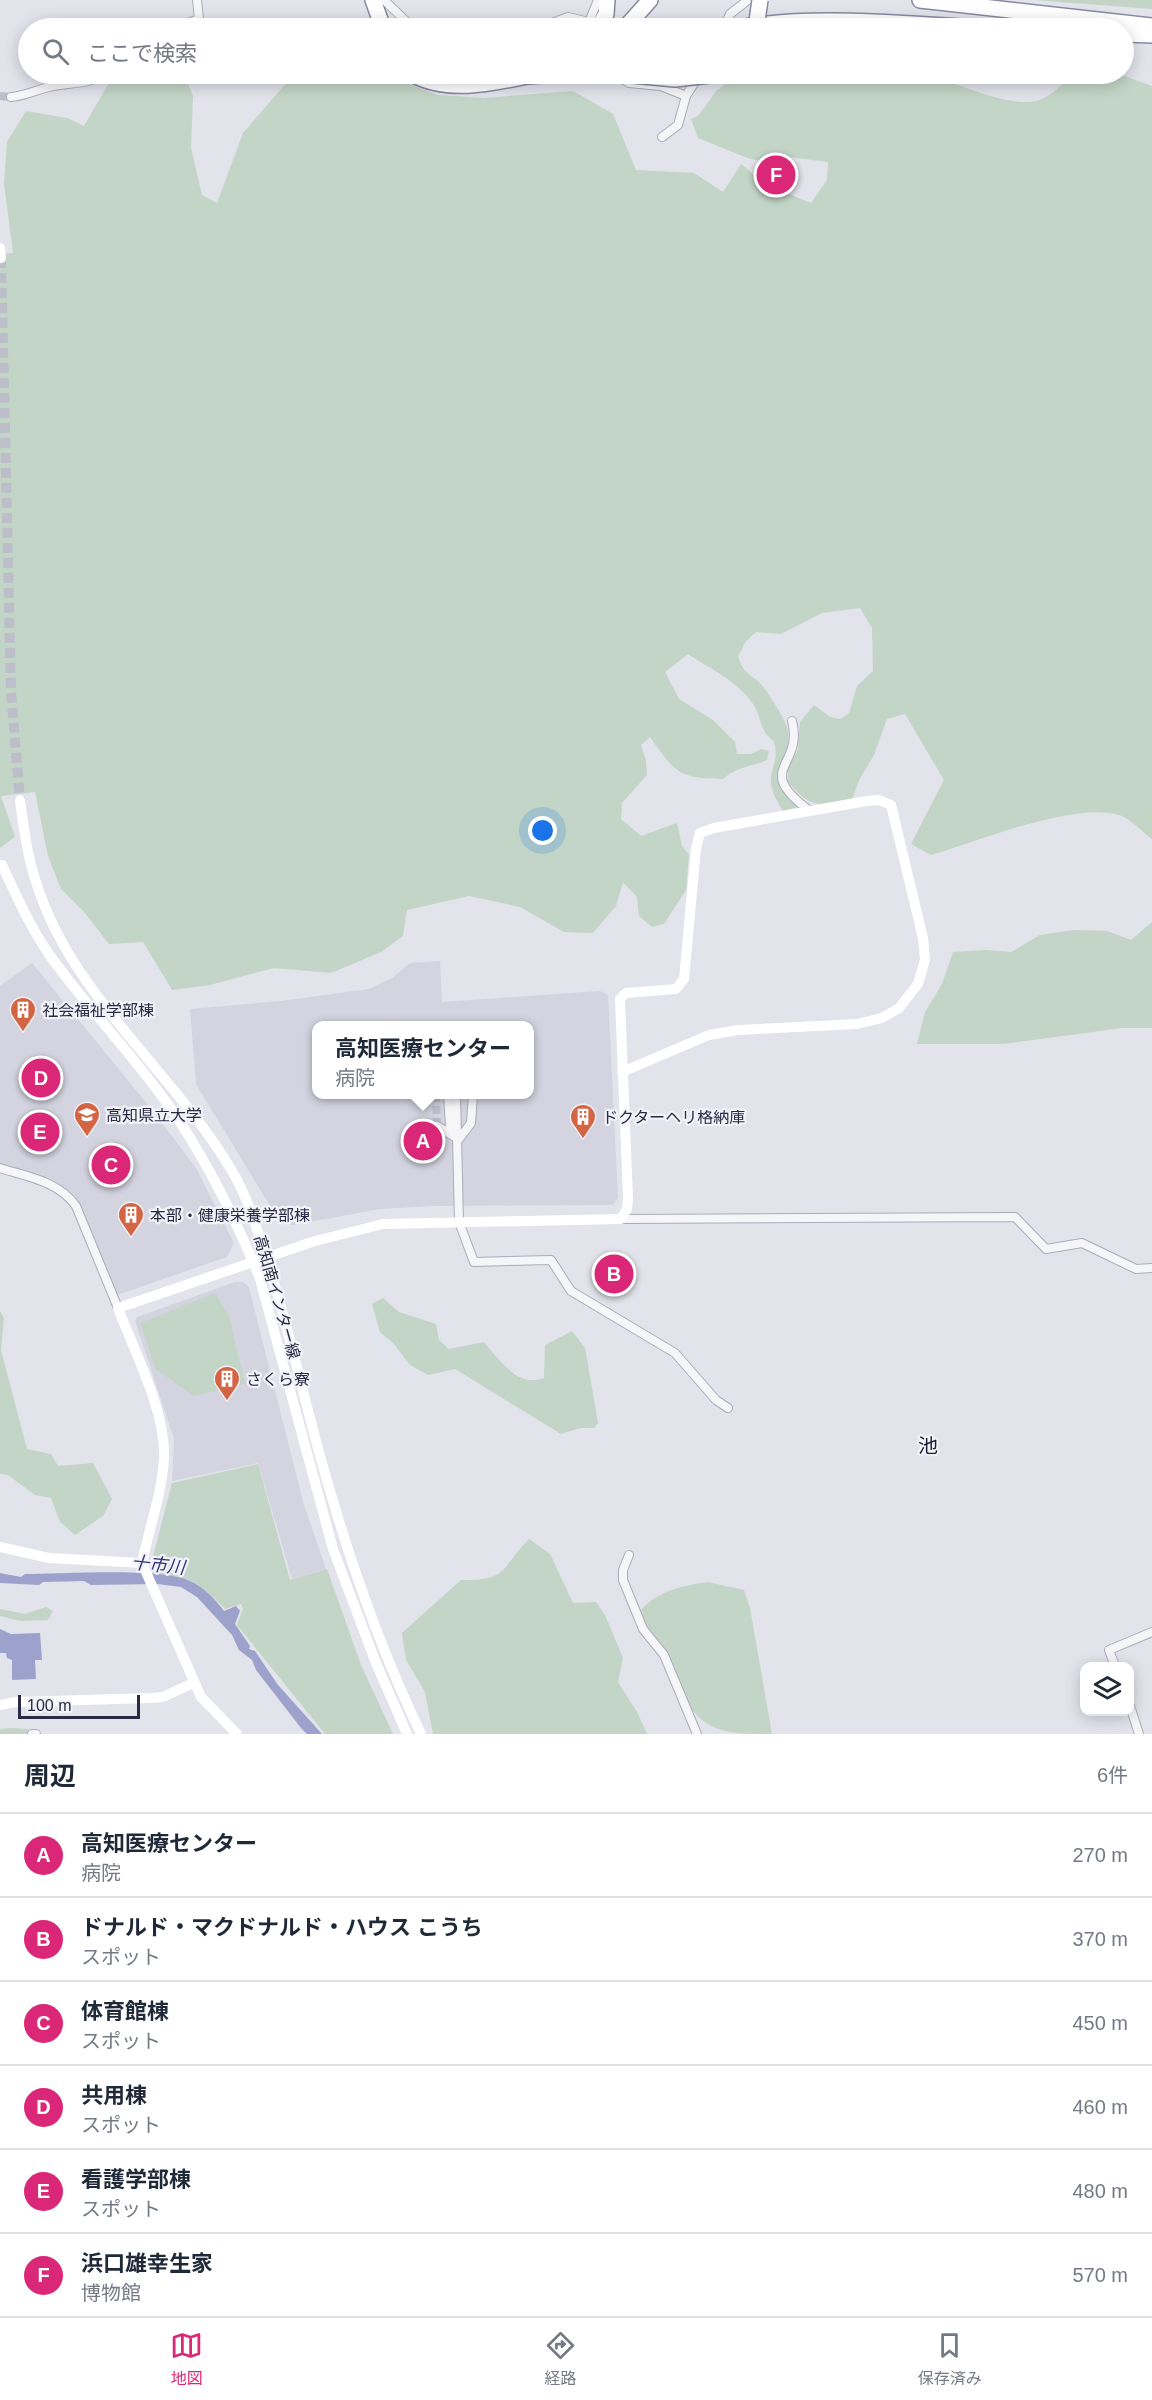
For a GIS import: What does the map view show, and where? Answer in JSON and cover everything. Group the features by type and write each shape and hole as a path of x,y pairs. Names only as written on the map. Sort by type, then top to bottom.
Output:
{"highway":[{"path":"363,0 373,18"},
{"path":"373,0 375,18"},
{"path":"602,18 606,14 608,0"},
{"path":"634,18 650,0"},
{"path":"757,18 760,0"},
{"path":"920,0 1083,18"},
{"path":"977,0 1087,12 1114,18"},
{"path":"1134,34 1152,35"},
{"path":"446,84 467,84"}],"street":[{"path":"197,0 199,18"},
{"path":"384,0 403,18"},
{"path":"596,18 598,0"},
{"path":"728,18 748,0"},
{"path":"11,97 23,96 50,86 81,84"},
{"path":"640,84 662,86 686,96"},
{"path":"662,136 678,125 686,96 695,84"},
{"path":"0,248 1,258"},
{"path":"792,721 795,730 793,748 784,765 782,779 790,796 810,811"},
{"name":"高知南インター線","path":"20,800 27,852 39,892 67,949 98,995 182,1097 215,1144 246,1199 267,1258 346,1548 388,1660 421,1734"},
{"path":"621,1219 627,1209 628,1199 622,1072 619,1003 622,996 632,992 670,990 681,985 684,979 697,839 700,833 714,828 879,800 891,805 923,938 925,960 918,984 905,1001 890,1014 871,1022 738,1030 709,1035 622,1072"},
{"name":"高知南インター線","path":"2,865 25,913 51,957 167,1103 200,1154 230,1208 253,1263 333,1549 376,1663 407,1734"},
{"path":"448,1099 450,1126 459,1139"},
{"path":"456,1099 459,1139 459,1222 474,1262 550,1260 572,1291 675,1353 716,1400 728,1408"},
{"path":"459,1139 471,1124 473,1099"},
{"path":"437,1126 459,1139"},
{"path":"0,1168 53,1184 67,1194 76,1206 118,1308 156,1412 164,1445 160,1486 143,1566 201,1697 237,1734"},
{"path":"118,1308 342,1233 383,1224 621,1219 1015,1217 1046,1249 1082,1244 1136,1269 1152,1268"},
{"path":"0,1547 49,1558 143,1566"},
{"path":"629,1555 623,1570 623,1580 643,1629 664,1655 697,1734"},
{"path":"1114,1662 1109,1650 1152,1632"},
{"path":"0,1705 15,1702 163,1697 194,1683"},
{"path":"1133,1716 1139,1734"}],"shaded area":[{"path":"440,961 442,1002 600,991 608,995 618,1198 613,1205 432,1206 380,1209 292,1225 278,1219 196,1084 190,1009 281,1001 369,989 392,978 410,963"},
{"name":"高知県立大学","path":"32,963 153,1111 196,1168 234,1243 227,1257 117,1295 81,1206 70,1193 51,1179 0,1165 0,986"},
{"path":"235,1282 243,1282 249,1287 303,1502 326,1569 292,1579 258,1463 172,1481 174,1439 135,1321 137,1317"}],"green space":[{"path":"1034,0 1152,0 1152,9"},
{"path":"1134,79 1152,86 1152,839 1123,817 1100,812 1052,818 931,855 911,844 944,780 905,714 887,719 874,755 859,780 852,800 823,804 803,797 788,782 788,767 798,750 800,722 814,705 830,717 840,719 849,713 857,686 873,671 872,628 860,608 822,613 781,634 756,632 746,641 738,656 744,669 761,684 786,724 788,741 779,767 779,783 785,794 798,807 783,811 775,798 771,779 776,751 774,741 763,728 756,709 747,696 723,676 688,654 665,672 679,699 713,720 735,742 737,754 751,754 761,749 769,751 767,760 738,770 723,779 696,777 679,771 666,759 650,737 641,745 647,775 622,803 621,819 641,836 677,823 682,846 689,855 686,890 664,924 652,927 639,916 637,897 623,882 616,906 593,933 564,932 520,907 469,896 407,910 403,936 381,952 331,973 274,968 210,985 172,990 143,942 109,944 84,912 61,889 48,856 35,792 1,796 15,837 0,848 0,254 13,253 4,183 7,142 26,111 67,118 84,126 108,84 188,84 193,96 191,148 202,195 217,203 243,133 285,84 409,84 438,95 484,98 573,91 613,114 636,170 694,173 723,192 741,164 752,173 757,181 811,203 827,180 828,162 789,157 788,165 750,159 698,138 691,119 698,116 717,90 726,84 955,84 1001,99 1026,102 1046,97 1062,84 1134,84"},
{"path":"1152,922 1152,1028 1122,1028 1003,1044 917,1044 925,1012 942,984 953,952 986,950 1011,952 1040,935 1074,930 1107,931 1131,940"},
{"path":"215,1293 229,1316 245,1384 193,1396 155,1368 140,1323"},
{"path":"383,1298 399,1312 436,1324 439,1340 449,1349 484,1342 503,1364 517,1376 525,1379 544,1378 545,1345 572,1331 585,1348 598,1423 594,1428 580,1428 561,1434 455,1369 428,1375 410,1365 393,1343 380,1332 372,1304"},
{"path":"0,1311 4,1318 1,1350 27,1449 51,1454 58,1466 93,1463 112,1499 103,1516 75,1535 60,1522 51,1498 35,1495 8,1475 0,1474"},
{"path":"258,1464 290,1580 327,1569 361,1665 393,1734 325,1734 237,1625 243,1608 241,1604 225,1609 194,1582 154,1574 150,1568 172,1483"},
{"path":"529,1539 550,1554 573,1603 596,1602 605,1615 623,1658 618,1682 637,1712 647,1734 433,1734 425,1692 406,1660 402,1633 461,1580 487,1578 502,1571"},
{"path":"708,1582 744,1590 750,1608 772,1734 730,1732 709,1725 700,1718 683,1696 672,1661 643,1619 641,1610 663,1593"},
{"path":"46,1607 53,1611 48,1620 20,1621 0,1616 0,1609 25,1614"},
{"path":"0,1729 28,1729 28,1734 0,1734"}],"water":[{"path":"0,1573 21,1577 25,1574 135,1573 157,1574 190,1581 209,1594 224,1611 236,1606 240,1611 235,1624 250,1646 249,1649 255,1651 278,1685 322,1734 307,1734 301,1728 256,1670 252,1660 239,1650 232,1635 197,1597 181,1587 157,1584 91,1585 84,1581 43,1582 39,1585 0,1583"},
{"path":"0,1629 11,1634 40,1633 42,1660 35,1660 36,1679 12,1680 12,1660 7,1658 6,1653 0,1653"}],"tunnel":[{"path":"0,96 11,97"},
{"path":"1,258 11,692 20,800"},
{"path":"436,1099 437,1126"}],"place":[{"name":"浜口雄幸生家","path":"776,175"},
{"name":"社会福祉学部棟","path":"23,1033"},
{"name":"共用棟","path":"41,1078"},
{"name":"看護学部棟","path":"40,1132"},
{"name":"高知県立大学","path":"87,1138"},
{"name":"ドクターヘリ格納庫","path":"583,1140"},
{"name":"高知医療センター","path":"423,1141"},
{"name":"体育館棟","path":"111,1165"},
{"name":"本部・健康栄養学部棟","path":"131,1238"},
{"name":"ドナルド・マクドナルド・ハウス こうち","path":"614,1274"},
{"name":"さくら寮","path":"227,1402"}],"district":[{"name":"池","path":"928,1446"}],"water label":[{"name":"十市川","path":"158,1565"}]}
